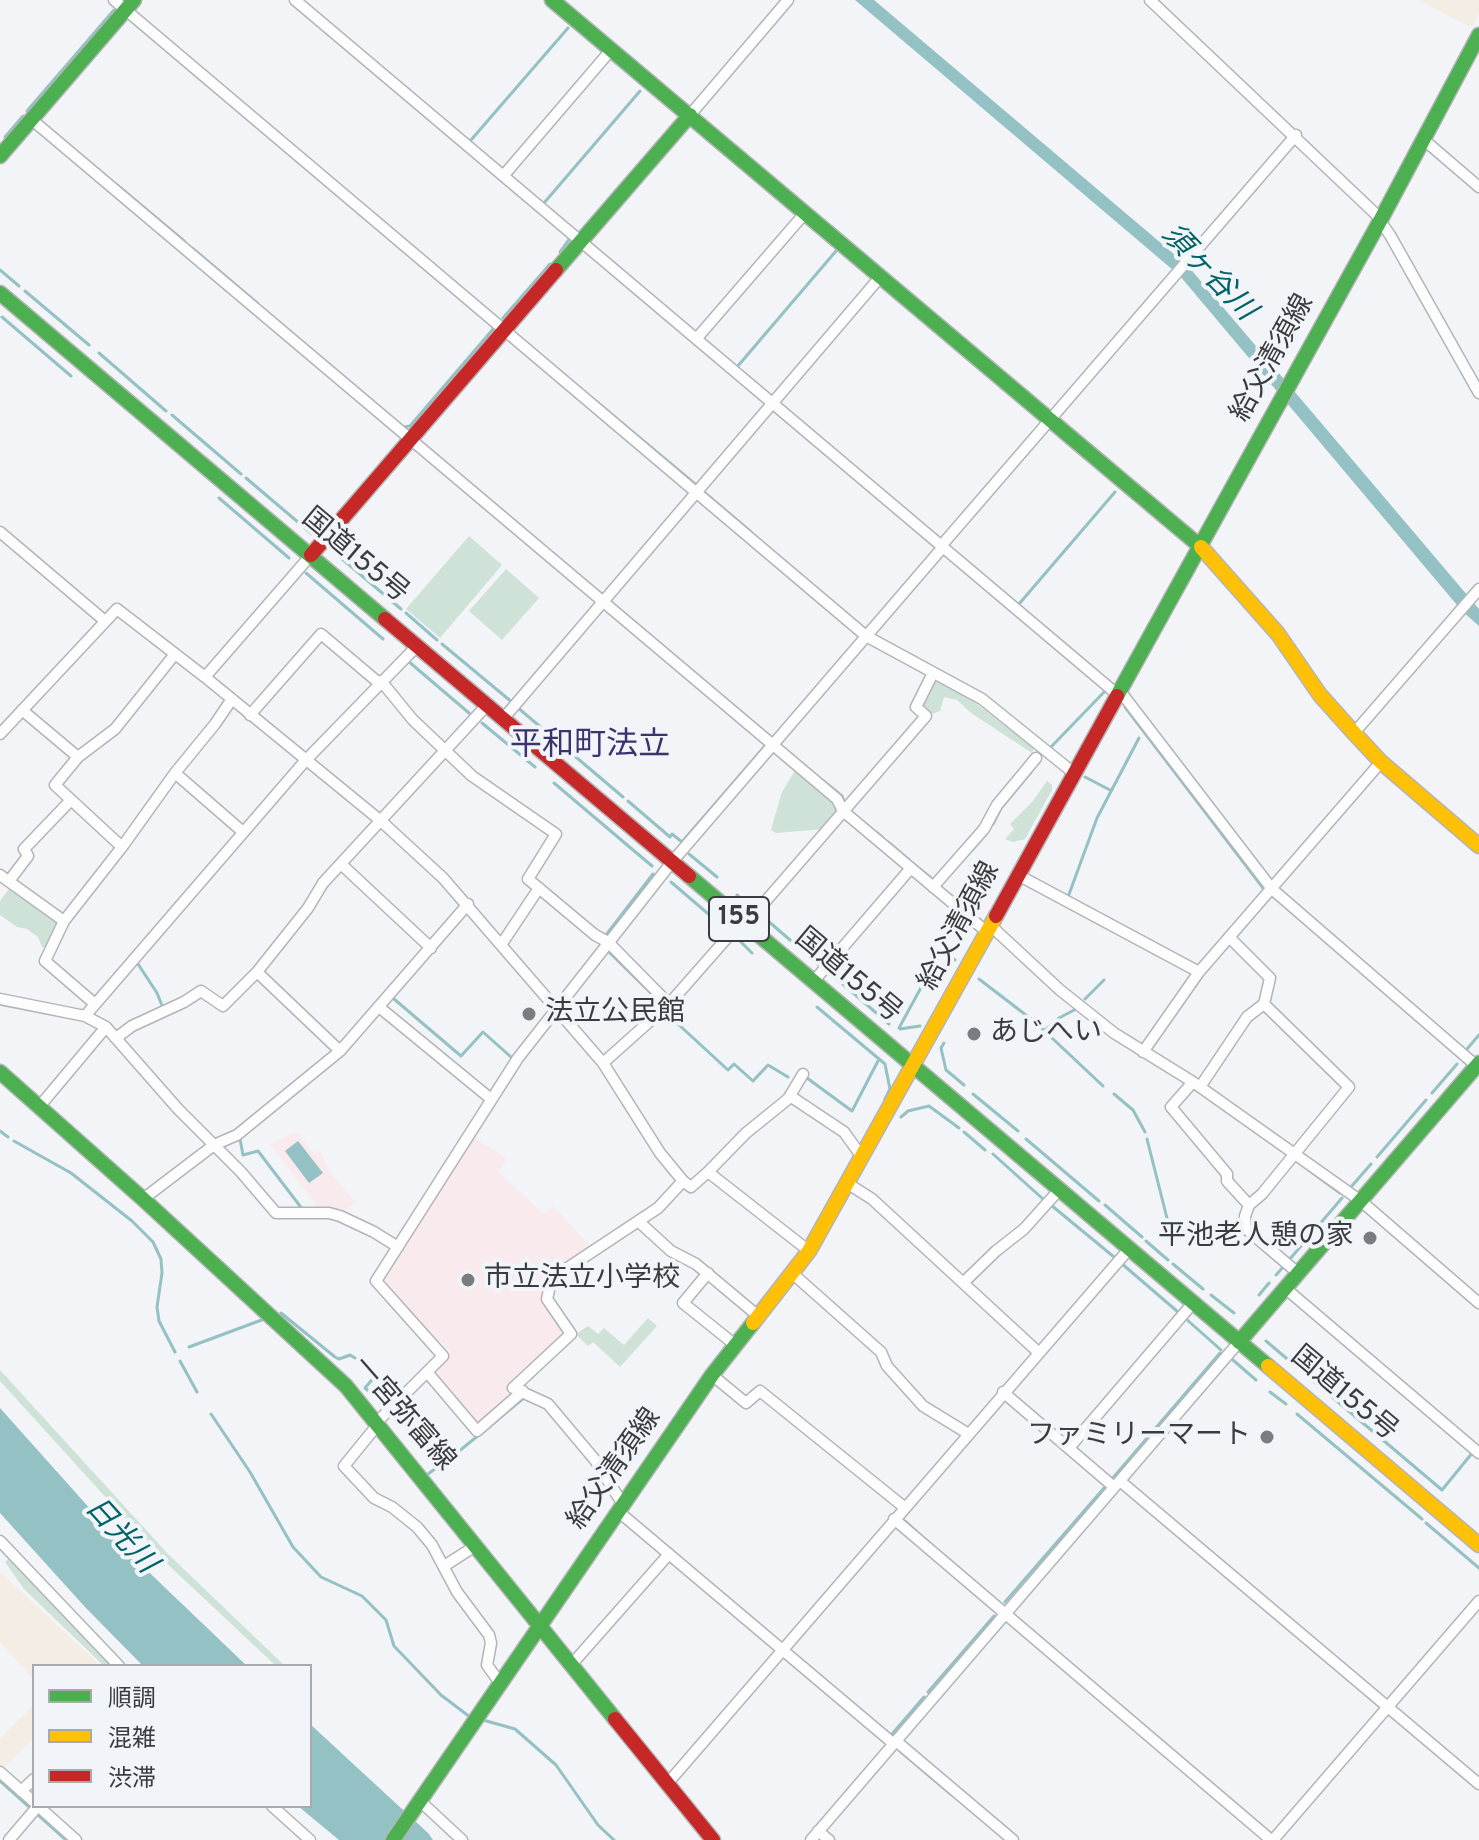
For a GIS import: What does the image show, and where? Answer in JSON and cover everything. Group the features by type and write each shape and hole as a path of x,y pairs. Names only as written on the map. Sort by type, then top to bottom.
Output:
{"main road":[{"path":"552,0 1200,545 1278,634 1320,695 1354,733 1381,762 1479,846"},
{"path":"0,155 124,3"},
{"name":"給父清須線","path":"393,1840 712,1375 809,1251 914,1068 1479,35"},
{"path":"311,555 690,115"},
{"name":"国道155号","path":"0,293 1479,1545"},
{"path":"1239,1342 1477,1069"},
{"name":"一宮弥富線","path":"0,1072 335,1375 378,1422 713,1840"}],"street":[{"path":"295,0 1119,693 1272,889 1477,1069"},
{"path":"690,115 788,0"},
{"path":"1150,0 1296,135 1380,220 1479,393"},
{"path":"124,3 866,636 982,699 1075,774"},
{"path":"504,175 611,50"},
{"path":"31,119 837,799 843,811 933,887 989,929 1114,1033 1196,1084 1361,1201 1479,1303"},
{"path":"500,1683 487,1665 491,1643 489,1635 457,1592 439,1556 417,1527 392,1507 374,1498 344,1466 378,1422 443,1356 376,1281 518,1058 672,862 1049,419 1296,135"},
{"path":"1423,139 1479,187"},
{"path":"697,338 805,213"},
{"path":"503,719 881,276"},
{"path":"0,532 105,621"},
{"path":"205,677 311,555"},
{"path":"1354,733 1479,589"},
{"path":"0,734 117,609 232,699 425,860 468,904 603,1063 660,1153 691,1187 746,1133 764,1121 790,1096 803,1074"},
{"path":"250,715 321,634 380,682 413,720 472,776 556,834 528,879 595,935 608,942 669,1004"},
{"path":"85,1016 305,761 417,646"},
{"path":"122,847 55,785 78,757 115,729 175,654"},
{"path":"603,1063 669,1004 926,716 916,707 933,673"},
{"path":"95,1004 45,961 64,921 232,699"},
{"path":"116,1038 132,1026 201,991 223,1006 257,972 308,908 323,883 487,705"},
{"path":"22,710 78,757"},
{"path":"933,887 984,829 997,805 1036,758"},
{"path":"1143,1052 1199,972 1381,762"},
{"path":"175,773 243,832"},
{"path":"64,921 4,878 28,856 24,849 71,800"},
{"path":"341,864 431,948"},
{"path":"813,982 911,868"},
{"path":"1018,875 1199,972"},
{"path":"501,945 539,888"},
{"path":"143,1199 214,1145 237,1135 340,1051 468,904"},
{"path":"1229,937 1270,978 1264,1004 1247,1017 1196,1084 1171,1107 1249,1205"},
{"path":"257,972 340,1051"},
{"path":"0,999 85,1016 106,1027 276,1213 329,1213 340,1216 398,1247"},
{"path":"1264,1004 1349,1087 1262,1194 1249,1205 1245,1216 1245,1228 1298,1273"},
{"path":"379,1007 491,1099"},
{"path":"39,1107 106,1027"},
{"path":"790,1096 844,1132 862,1157"},
{"path":"708,1172 809,1251"},
{"path":"683,1181 658,1208 560,1273 550,1286 547,1299 571,1334 513,1388 548,1404 595,1460 622,1509 669,1554 1013,1840"},
{"path":"847,1183 872,1199 1038,1352"},
{"path":"964,1282 1024,1229 1059,1190"},
{"path":"638,1221 671,1251 708,1273 757,1315"},
{"path":"667,1784 1129,1249"},
{"path":"708,1273 683,1303 734,1344"},
{"path":"792,1273 881,1352 887,1366 923,1406 967,1433"},
{"path":"1285,1288 1479,1453"},
{"path":"1069,1448 1193,1303"},
{"path":"829,1840 815,1836 1239,1342"},
{"path":"427,1372 477,1431 523,1391"},
{"path":"712,1375 746,1403 760,1391 904,1507"},
{"path":"1003,1392 1479,1784"},
{"path":"894,1519 1272,1840 1479,1601"},
{"path":"0,1541 4,1551 117,1664"},
{"path":"444,1566 477,1545"},
{"path":"572,1664 669,1554"},
{"path":"0,1772 32,1804"},
{"path":"21,1791 32,1781"},
{"path":"419,1804 462,1840"},
{"path":"9,1840 34,1808"},
{"path":"36,1808 76,1840"},
{"path":"274,1808 310,1840"}],"shaded area":[{"path":"1418,0 1479,0 1479,14 1472,28"},
{"path":"297,1132 314,1153 320,1151 325,1165 355,1202 341,1214 320,1210 270,1144"},
{"name":"市立法立小学校","path":"474,1137 507,1159 498,1172 544,1214 553,1206 592,1248 558,1270 545,1301 565,1331 565,1337 513,1396 481,1423 474,1423 435,1376 435,1369 451,1353 443,1343 433,1339 386,1287 385,1277"},
{"path":"0,1572 99,1664 32,1664 32,1678 0,1642"},
{"path":"32,1707 32,1740 3,1769 0,1766 0,1738"}],"green space":[{"path":"469,536 502,565 440,638 406,609"},
{"path":"506,569 539,598 502,640 469,611"},
{"path":"933,678 954,688 982,708 1034,748 1032,753 971,713 957,700 944,697 940,711 929,715 920,707"},
{"path":"796,769 837,804 838,812 825,829 776,833 771,830 782,792"},
{"path":"1047,781 1052,785 1052,790 1025,839 1013,842 1005,839 1014,829 1010,824 1033,801"},
{"path":"11,886 61,922 47,949 27,929 17,927 0,915 0,901"},
{"path":"648,1318 657,1326 620,1367 593,1342 588,1346 576,1334 588,1326 598,1334 604,1328 624,1345"},
{"path":"0,1370 168,1554 283,1664 274,1664 160,1557 0,1381"},
{"path":"11,1557 112,1664 102,1664 24,1589 5,1562"}],"water":[{"path":"855,0 874,0 1188,266 1479,609 1479,626 1462,611 1180,276"},
{"path":"298,1141 323,1173 309,1183 285,1151"},
{"path":"0,1408 134,1558 245,1664 141,1664 0,1513"},
{"path":"312,1726 433,1840 339,1840 300,1808 312,1808"}],"waterway":[{"path":"27,111 114,10"},
{"path":"471,140 568,28"},
{"path":"544,203 640,91"},
{"path":"5,137 23,116"},
{"path":"117,185 184,241"},
{"path":"560,252 570,238"},
{"path":"192,248 257,303"},
{"path":"737,367 836,251"},
{"path":"503,318 550,264"},
{"path":"0,270 19,286"},
{"path":"25,291 89,345"},
{"path":"2,317 71,376"},
{"path":"404,427 410,426 494,328"},
{"path":"99,353 166,411"},
{"path":"592,398 695,484"},
{"path":"172,415 241,474"},
{"path":"246,478 312,534"},
{"path":"1019,604 1115,492"},
{"path":"705,493 751,532"},
{"path":"219,498 289,558"},
{"path":"334,552 401,609"},
{"path":"306,573 383,639"},
{"path":"406,613 437,640"},
{"path":"442,644 513,703"},
{"path":"408,661 469,713"},
{"path":"1051,747 1106,690"},
{"path":"517,707 623,797"},
{"path":"1125,707 1263,888"},
{"path":"482,723 535,767"},
{"path":"1068,897 1097,818 1139,738"},
{"path":"628,801 670,837 672,834 682,842 765,746"},
{"path":"993,824 1001,808 1031,772"},
{"path":"1085,777 1110,790"},
{"path":"822,780 842,796 844,802"},
{"path":"554,783 652,866"},
{"path":"973,849 989,830"},
{"path":"876,832 882,837"},
{"path":"888,842 909,860"},
{"path":"689,854 717,877"},
{"path":"916,866 931,878"},
{"path":"606,935 653,874"},
{"path":"671,882 727,930"},
{"path":"737,895 750,906"},
{"path":"760,914 819,965"},
{"path":"899,1028 960,916"},
{"path":"738,939 752,953"},
{"path":"943,950 955,960"},
{"path":"609,952 661,1003"},
{"path":"138,964 163,1008"},
{"path":"829,972 889,1024"},
{"path":"979,979 1035,1022 1103,1086"},
{"path":"1085,999 1104,980"},
{"path":"394,999 461,1056 483,1032 511,1057"},
{"path":"817,1007 885,1064 890,1089 885,1099"},
{"path":"1043,1032 1059,1018 1078,1008"},
{"path":"666,1013 728,1070 734,1064 753,1081 768,1065 788,1077"},
{"path":"900,1029 920,1026"},
{"path":"1467,1049 1479,1035"},
{"path":"944,1043 941,1048 946,1070 964,1085"},
{"path":"807,1078 852,1111 878,1061"},
{"path":"1432,1093 1457,1064"},
{"path":"973,1094 1018,1131"},
{"path":"1114,1094 1133,1110 1145,1132"},
{"path":"1377,1157 1426,1100"},
{"path":"901,1117 908,1111 929,1106 959,1128"},
{"path":"0,1131 8,1137"},
{"path":"964,1132 985,1150"},
{"path":"240,1139 243,1155 258,1151 303,1210"},
{"path":"1026,1139 1099,1201"},
{"path":"1147,1139 1172,1238"},
{"path":"14,1141 71,1173 132,1221 153,1242 161,1259 157,1307 159,1321 175,1352"},
{"path":"993,1154 1043,1199"},
{"path":"1351,1187 1371,1164"},
{"path":"1310,1171 1340,1193"},
{"path":"1289,1260 1342,1198"},
{"path":"1051,1205 1114,1257"},
{"path":"1105,1205 1142,1237"},
{"path":"1146,1241 1168,1260"},
{"path":"1121,1263 1178,1312"},
{"path":"1173,1264 1203,1289"},
{"path":"1276,1275 1284,1266"},
{"path":"1259,1295 1269,1283"},
{"path":"1211,1295 1234,1313"},
{"path":"281,1313 335,1357 339,1359 350,1355 355,1358"},
{"path":"189,1347 267,1318"},
{"path":"1185,1318 1221,1350"},
{"path":"1266,1341 1442,1490 1473,1452"},
{"path":"1112,1479 1220,1353"},
{"path":"1233,1360 1256,1380"},
{"path":"180,1361 197,1392"},
{"path":"360,1362 375,1376 365,1388 387,1407 389,1405"},
{"path":"1270,1392 1286,1404"},
{"path":"404,1400 452,1457 525,1397"},
{"path":"211,1414 250,1472 293,1547 321,1577 362,1596 386,1620 394,1646 441,1695 470,1717"},
{"path":"1297,1414 1422,1519"},
{"path":"428,1474 451,1457"},
{"path":"1005,1602 1104,1488"},
{"path":"905,1521 926,1540"},
{"path":"1426,1523 1479,1568"},
{"path":"928,1692 994,1616"},
{"path":"892,1734 924,1697"},
{"path":"483,1720 515,1729 556,1765 598,1825 614,1840"},
{"path":"900,1751 952,1795"},
{"path":"0,1781 66,1840"}],"traffic: fast":[{"path":"0,156 134,0"},
{"path":"552,0 1201,547"},
{"path":"1117,696 1380,221 1479,35"},
{"path":"556,270 690,115"},
{"path":"0,293 385,619"},
{"path":"689,876 1268,1366"},
{"path":"1239,1342 1479,1063"},
{"path":"0,1072 346,1386 615,1719"},
{"path":"393,1840 712,1375 753,1323"}],"traffic: slow":[{"path":"1201,547 1278,634 1320,695 1354,733 1381,762 1479,846"},
{"path":"753,1323 809,1251 996,916"},
{"path":"1268,1366 1479,1545"}],"traffic: jam":[{"path":"311,555 556,270"},
{"path":"385,619 689,876"},
{"path":"996,916 1117,696"},
{"path":"615,1719 713,1840"}],"place":[{"name":"法立公民館","path":"529,1014"},
{"name":"あじへい","path":"974,1034"},
{"name":"平池老人憩の家","path":"1370,1238"},
{"name":"市立法立小学校","path":"468,1280"},
{"name":"ファミリーマート","path":"1267,1437"}],"district":[{"name":"平和町法立","path":"590,748"}],"water label":[{"name":"須ヶ谷川","path":"1207,274"},
{"name":"日光川","path":"119,1537"}]}
